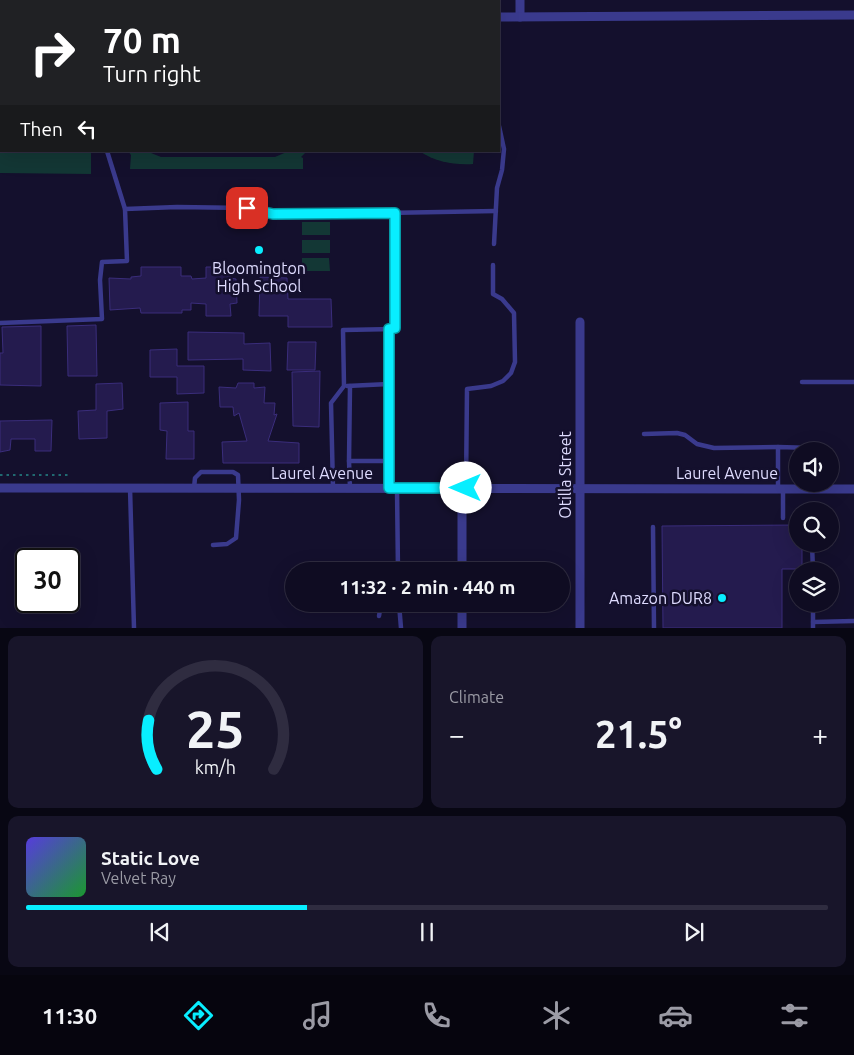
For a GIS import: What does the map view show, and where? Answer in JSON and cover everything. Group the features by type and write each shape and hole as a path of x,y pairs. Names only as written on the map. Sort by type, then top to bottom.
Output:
{"street":[{"path":"520,0 520,17"},
{"path":"500,17 854,15"},
{"name":"Otilla Street","path":"580,322 580,628"},
{"name":"Laurel Avenue","path":"0,488 580,487 854,489"},
{"path":"462,562 464,488"},
{"path":"462,612 462,628"}],"lane":[{"path":"494,244 497,188 502,170 504,148 500,130"},
{"path":"0,323 102,319 100,280 102,262 127,261 126,209 107,152"},
{"path":"126,209 177,207 247,208 273,214 496,211"},
{"path":"333,488 332,403 344,386 343,330 395,328 395,213"},
{"path":"464,488 467,389 491,386 504,381 511,373 515,362 514,313 502,299 493,294 493,265"},
{"path":"389,329 389,461 393,488 397,562"},
{"path":"802,382 854,382"},
{"path":"344,386 389,384"},
{"path":"350,386 350,488"},
{"path":"644,434 678,433 685,435 697,444 714,448 789,448"},
{"path":"778,448 783,518"},
{"path":"349,461 389,461"},
{"path":"194,488 195,478 201,472 233,472 238,475 236,538 227,544 213,545"},
{"path":"130,488 134,628"},
{"path":"653,527 654,628"},
{"path":"379,616 380,612"},
{"path":"400,612 401,628"},
{"path":"813,612 813,628"},
{"path":"813,622 854,622"}],"path":[{"path":"0,475 70,475"}],"green space":[{"path":"0,152 91,152 91,174 0,173"},
{"path":"129,152 148,152 161,157 275,157 287,152 306,152 301,157 303,158 303,169 130,169 131,155"},
{"path":"421,152 474,152 473,164 445,162"},
{"path":"302,222 330,222 330,235 302,235"},
{"path":"302,240 330,240 330,253 302,253"},
{"path":"302,258 329,258 330,271 302,271"}],"building":[{"path":"141,267 181,267 181,276 191,276 192,279 206,278 206,267 230,267 230,278 236,279 237,303 230,304 231,316 206,316 206,304 191,303 191,310 182,310 182,313 141,313 140,308 110,310 109,278 131,279 131,277 141,276"},
{"path":"260,277 287,278 288,299 331,299 332,327 288,327 288,316 259,316"},
{"path":"96,325 97,376 68,376 67,326"},
{"path":"41,326 41,386 0,385 0,353 3,353 2,327"},
{"path":"188,332 244,333 244,344 270,343 271,371 243,370 243,359 188,360"},
{"path":"288,342 316,342 315,370 287,370"},
{"path":"177,349 177,366 204,366 204,393 177,394 177,377 150,377 150,350"},
{"path":"320,371 319,427 293,426 292,372"},
{"path":"122,383 123,409 107,411 107,438 79,439 78,411 96,410 96,384"},
{"path":"238,383 254,383 254,388 265,387 264,403 275,403 274,415 277,414 268,441 299,443 299,463 223,463 222,442 247,441 239,413 234,416 233,407 220,407 219,387 236,388"},
{"path":"188,402 188,431 194,431 194,459 166,459 167,431 160,430 160,403"},
{"path":"52,420 51,451 35,451 35,439 11,439 10,450 0,452 0,421"},
{"name":"Amazon DUR8","path":"789,525 789,552 802,552 802,562 789,562 789,569 782,569 782,628 663,628 662,526"}],"place":[{"name":"Bloomington High School","path":"259,250"},
{"name":"Amazon DUR8","path":"722,598"}],"route":[{"path":"247,208 273,214 395,213 395,328 389,329 389,488 466,488"}]}
